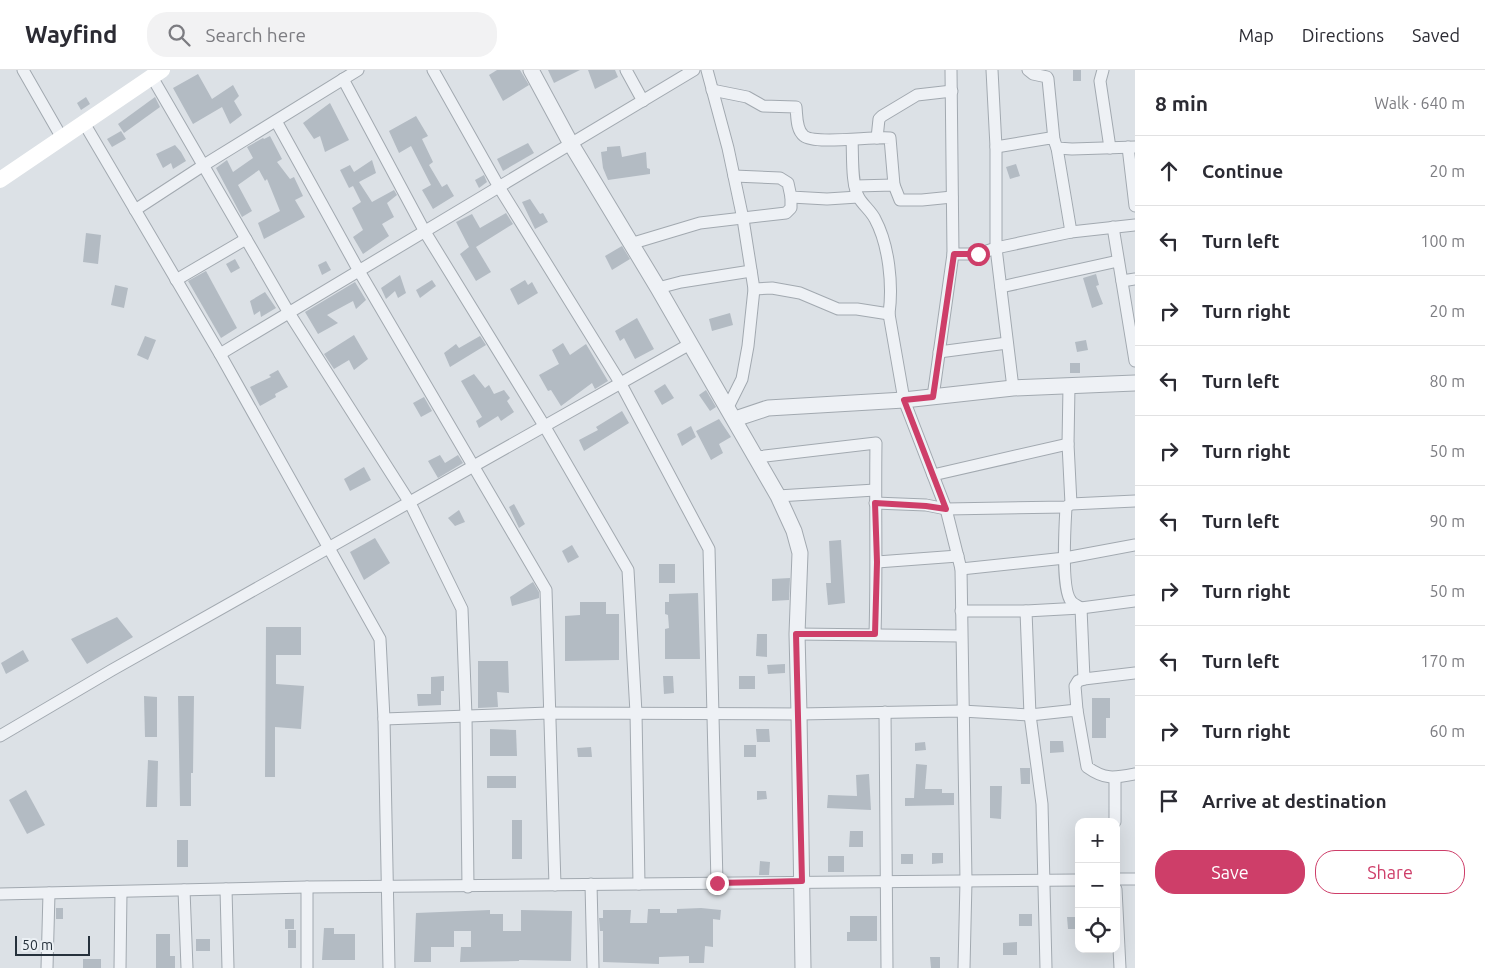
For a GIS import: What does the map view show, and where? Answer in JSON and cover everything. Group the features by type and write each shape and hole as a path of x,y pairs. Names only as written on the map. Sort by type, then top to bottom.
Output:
{"main road":[{"path":"0,180 157,73"}],"street":[{"path":"23,70 62,138"},
{"path":"135,210 358,70"},
{"path":"433,70 500,187 621,384 709,549 717,883"},
{"path":"531,70 571,144 732,413 778,496 794,531 800,553 796,634 800,714 803,968"},
{"path":"626,70 643,101"},
{"path":"220,354 694,70"},
{"path":"707,70 734,176 754,289 748,346 742,379 732,413"},
{"path":"933,397 954,254 951,70"},
{"path":"992,70 996,147 996,248 1013,388"},
{"path":"1028,70 1033,74 1047,76 1048,79 1056,144 1071,232"},
{"path":"1103,70 1100,81 1110,148"},
{"path":"157,73 204,165 288,313 410,503 462,609 466,716 468,887"},
{"path":"343,79 425,232 545,426 628,570 636,714 639,884"},
{"path":"712,90 747,97 763,106 796,107 798,129 804,137 852,140 890,138 894,185 900,200 952,197"},
{"path":"877,138 879,119 882,116 917,95 952,91"},
{"path":"276,121 359,271 546,590 555,885"},
{"path":"84,123 220,354 380,639 384,719 389,968"},
{"path":"996,147 1050,138 1056,144 1110,148 1131,147 1135,206"},
{"path":"852,140 857,192 875,219 887,254 891,301 889,314 904,400 946,509 961,569 966,881 964,968"},
{"path":"630,244 700,223 786,213 791,208 788,183 780,178 734,176"},
{"path":"791,197 827,199 894,185"},
{"path":"954,254 978,254 996,248 1071,232 1135,225"},
{"path":"1113,227 1135,361"},
{"path":"176,280 246,239"},
{"path":"1001,287 1118,260"},
{"path":"658,288 681,282 751,271"},
{"path":"1122,281 1135,279"},
{"path":"754,289 772,288 800,293 838,309 857,309 889,314"},
{"path":"940,352 1007,343"},
{"path":"0,736 112,670 690,344"},
{"path":"732,413 768,408 904,400 1013,388 1135,383"},
{"path":"1069,386 1068,505 1065,558 1067,591 1071,601 1081,608"},
{"path":"756,457 876,443 875,503 877,562 875,634"},
{"path":"933,475 1068,444"},
{"path":"778,496 875,490"},
{"path":"875,503 946,509 1135,501"},
{"path":"961,569 1065,558 1135,545"},
{"path":"877,562 958,556"},
{"path":"961,611 1026,611 1081,608 1135,600"},
{"path":"1081,608 1084,679"},
{"path":"1026,611 1030,715 1041,795 1046,968"},
{"path":"796,634 961,636"},
{"path":"1135,673 1084,679 1078,681 1075,686 1077,710 1087,767 1098,775 1115,778 1135,774"},
{"path":"384,719 549,713 800,714 962,711 1030,715 1077,710"},
{"path":"885,712 887,968"},
{"path":"1115,778 1116,818"},
{"path":"1120,880 1135,879"},
{"path":"0,894 307,887 387,888 802,881 1075,880"},
{"path":"591,884 593,968"},
{"path":"307,887 307,968"},
{"path":"226,889 228,968"},
{"path":"184,890 187,968"},
{"path":"120,892 120,968"},
{"path":"47,968 49,893"},
{"path":"1117,908 1120,968"}],"building":[{"path":"497,70 520,70 529,85 503,101 489,75"},
{"path":"548,70 580,70 554,83"},
{"path":"588,70 615,70 618,77 595,89"},
{"path":"1073,70 1081,70 1081,81 1073,81"},
{"path":"198,74 212,99 233,85 239,96 234,101 242,115 230,124 222,107 193,124 173,88"},
{"path":"86,97 90,104 81,110 77,103"},
{"path":"155,97 160,107 124,133 118,124"},
{"path":"330,103 349,140 325,152 320,136 314,139 303,123"},
{"path":"416,116 428,136 422,139 433,162 429,165 442,187 447,184 454,196 433,209 422,190 431,185 411,146 399,153 389,131"},
{"path":"121,131 126,139 112,147 107,139"},
{"path":"270,136 282,159 277,162 290,179 294,177 303,196 295,200 305,217 264,239 258,223 280,211 267,179 265,181 259,170 238,185 252,211 242,217 216,168 227,160 233,172 253,158 247,147"},
{"path":"528,143 534,153 503,171 497,159"},
{"path":"175,145 186,161 173,169 171,163 163,168 156,154"},
{"path":"620,146 622,157 646,152 647,168 650,169 650,174 608,180 603,168 601,152 607,151 607,147"},
{"path":"372,160 376,173 359,182 372,202 394,190 397,195 387,203 394,217 382,224 389,236 363,254 353,237 363,230 352,208 361,202 353,186 349,188 340,170 350,165 354,172"},
{"path":"1016,164 1020,176 1010,179 1006,167"},
{"path":"484,175 487,182 479,188 475,180"},
{"path":"530,199 540,214 543,213 548,222 535,229 522,202"},
{"path":"506,213 513,224 476,247 491,272 476,281 460,254 469,247 456,222 472,214 480,228"},
{"path":"86,233 101,235 98,264 83,262"},
{"path":"622,246 630,259 612,270 605,256"},
{"path":"235,259 240,268 231,273 226,264"},
{"path":"326,261 331,270 322,275 318,265"},
{"path":"206,271 237,328 221,338 188,281"},
{"path":"1096,274 1099,285 1096,286 1103,304 1092,308 1083,278"},
{"path":"400,275 406,293 398,298 395,291 386,299 381,288"},
{"path":"432,280 436,286 420,298 416,290"},
{"path":"525,280 528,285 532,282 538,293 518,305 510,289"},
{"path":"355,282 366,300 356,309 353,301 327,315 338,323 318,334 305,312"},
{"path":"115,285 128,288 124,308 111,305"},
{"path":"265,292 276,308 261,317 260,311 254,315 250,301"},
{"path":"730,313 733,325 712,331 709,319"},
{"path":"637,318 654,349 635,359 624,338 620,341 615,331"},
{"path":"354,335 368,359 354,370 349,360 334,369 324,354"},
{"path":"145,336 156,340 148,360 137,355"},
{"path":"480,336 486,345 450,367 444,353 456,344 459,348"},
{"path":"1086,340 1088,350 1077,352 1075,342"},
{"path":"563,343 570,355 586,344 608,381 595,389 592,383 561,406 551,390 548,391 539,375 559,364 552,350"},
{"path":"1070,363 1080,363 1080,373 1070,373"},
{"path":"278,370 288,387 275,394 276,397 260,406 250,387 271,377 269,375"},
{"path":"474,374 485,388 489,385 494,394 504,390 510,398 507,401 514,412 501,421 498,416 479,428 476,421 482,417 461,381"},
{"path":"665,384 674,398 662,405 654,391"},
{"path":"706,390 716,407 710,411 699,395"},
{"path":"424,397 432,411 421,417 413,403"},
{"path":"622,411 629,423 584,451 579,440 598,430 596,427"},
{"path":"719,419 731,437 719,444 723,453 711,460 696,431"},
{"path":"691,426 696,437 682,446 677,434"},
{"path":"440,455 445,463 458,455 463,463 438,478 428,461"},
{"path":"364,467 371,480 350,491 344,479"},
{"path":"514,504 525,524 519,528 509,507"},
{"path":"459,510 465,522 455,526 448,518"},
{"path":"375,538 390,563 364,580 350,552"},
{"path":"841,540 845,603 828,605 826,583 831,583 829,541"},
{"path":"572,545 579,557 568,563 562,551"},
{"path":"659,564 675,564 675,583 659,583"},
{"path":"790,578 789,600 772,601 772,579"},
{"path":"533,582 539,592 539,598 512,606 510,597"},
{"path":"698,593 700,659 665,659 665,629 669,628 668,615 665,614 665,602 669,602 669,594"},
{"path":"580,602 606,602 606,614 619,614 619,660 565,661 565,616 580,615"},
{"path":"117,617 133,637 87,664 71,639"},
{"path":"266,627 301,627 301,655 276,655 276,684 304,686 301,729 275,727 275,777 265,777"},
{"path":"757,634 767,634 767,657 756,656"},
{"path":"23,650 29,661 6,674 1,663"},
{"path":"478,661 508,661 509,693 497,692 498,707 478,708"},
{"path":"785,664 785,673 768,674 767,665"},
{"path":"444,676 444,691 441,691 441,705 418,706 417,694 431,694 431,677"},
{"path":"663,676 673,676 674,693 664,694"},
{"path":"739,676 755,676 755,689 739,689"},
{"path":"144,696 157,697 157,737 145,737"},
{"path":"178,696 194,696 191,806 180,806"},
{"path":"1092,698 1110,698 1110,718 1106,718 1106,738 1092,738"},
{"path":"490,729 516,730 517,756 490,756"},
{"path":"756,729 769,729 770,742 757,742"},
{"path":"1050,741 1063,741 1064,752 1050,753"},
{"path":"925,742 926,750 915,751 915,743"},
{"path":"744,745 756,745 756,757 744,757"},
{"path":"591,747 592,757 578,757 577,748"},
{"path":"148,760 158,761 157,807 146,807"},
{"path":"916,764 927,765 925,789 942,789 942,793 954,793 954,805 905,806 905,798 914,798"},
{"path":"1020,768 1030,768 1030,784 1021,784"},
{"path":"869,774 871,810 827,808 828,795 857,796 856,775"},
{"path":"487,776 516,776 516,788 487,788"},
{"path":"990,786 1002,786 1001,819 990,818"},
{"path":"26,790 45,825 27,834 9,800"},
{"path":"757,791 766,791 767,799 757,800"},
{"path":"512,820 522,820 522,859 512,859"},
{"path":"850,831 863,831 863,847 849,847"},
{"path":"177,840 188,840 188,867 177,867"},
{"path":"932,853 943,853 943,863 932,864"},
{"path":"901,854 913,854 913,864 901,864"},
{"path":"828,856 844,856 844,872 828,872"},
{"path":"760,861 770,862 769,875 759,875"},
{"path":"56,908 63,908 63,919 56,919"},
{"path":"701,908 721,910 720,920 713,919 713,947 705,946 704,963 689,963 689,956 659,957 659,964 603,962 603,931 600,931 599,918 603,918 603,910 631,910 630,923 647,923 648,909 660,909 660,913 677,913 677,909"},
{"path":"490,910 490,914 503,914 503,931 521,931 521,910 572,911 571,961 460,962 461,947 471,947 471,931 454,931 454,947 431,947 431,962 414,962 416,913"},
{"path":"1019,914 1032,914 1032,926 1019,926"},
{"path":"850,916 877,916 877,941 847,941 847,932 850,932"},
{"path":"1067,917 1075,917 1075,929 1068,929"},
{"path":"285,919 294,919 294,929 285,929"},
{"path":"324,928 334,928 334,934 355,934 355,960 322,960"},
{"path":"288,930 296,930 296,948 288,948"},
{"path":"156,934 170,934 170,956 175,956 175,968 156,968"},
{"path":"196,939 210,939 210,951 196,951"},
{"path":"1017,942 1017,955 1003,955 1003,943"},
{"path":"930,957 940,957 940,968 931,968"},
{"path":"83,959 101,959 101,968 83,968"}],"route":[{"path":"717,883 802,881 800,714 796,634 875,634 877,562 875,503 946,509 904,400 933,397 954,254 978,254"}]}
